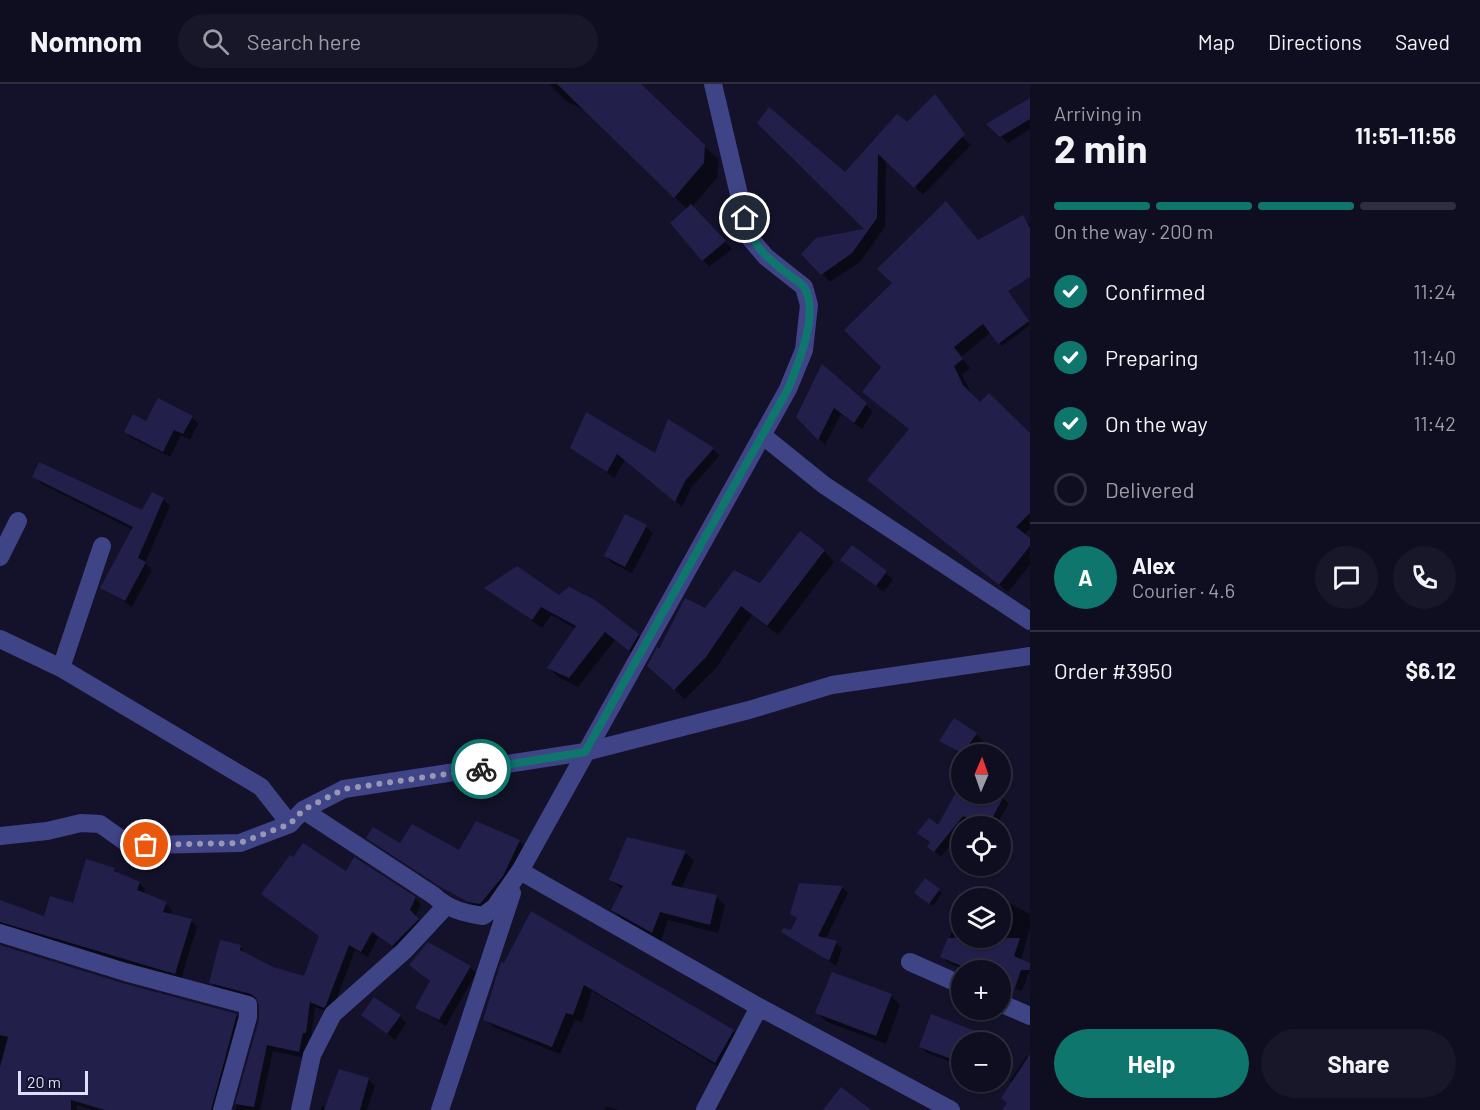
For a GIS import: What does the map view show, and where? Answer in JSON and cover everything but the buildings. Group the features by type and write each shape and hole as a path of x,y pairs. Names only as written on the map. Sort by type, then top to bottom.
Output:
{"street":[{"path":"303,810 433,896 445,907 483,916 495,908 520,871 788,389 804,350 809,305 804,286 766,257 749,237 712,84"},
{"path":"762,435 824,485 1030,621"},
{"path":"0,557 18,521"},
{"path":"61,668 102,546"},
{"path":"0,639 61,668 261,787 290,824"},
{"path":"0,836 100,824 124,841 146,845 240,843 290,824 303,810 344,789 585,752 749,710 832,685 1030,656"},
{"path":"520,871 759,1007 951,1110"},
{"path":"440,1110 520,871"},
{"path":"300,1110 312,1055 319,1036 333,1014 404,951 445,907"},
{"path":"0,933 125,972 249,1005 249,1017 222,1110"},
{"path":"910,962 951,980"},
{"path":"705,1110 759,1007"},
{"path":"1011,1008 1030,1016"}],"way so far":[{"path":"146,845 240,843 290,824 303,810 344,789 481,769"}],"route":[{"path":"481,769 585,752 788,389 804,350 809,305 804,286 766,257 749,237 745,218"}]}
